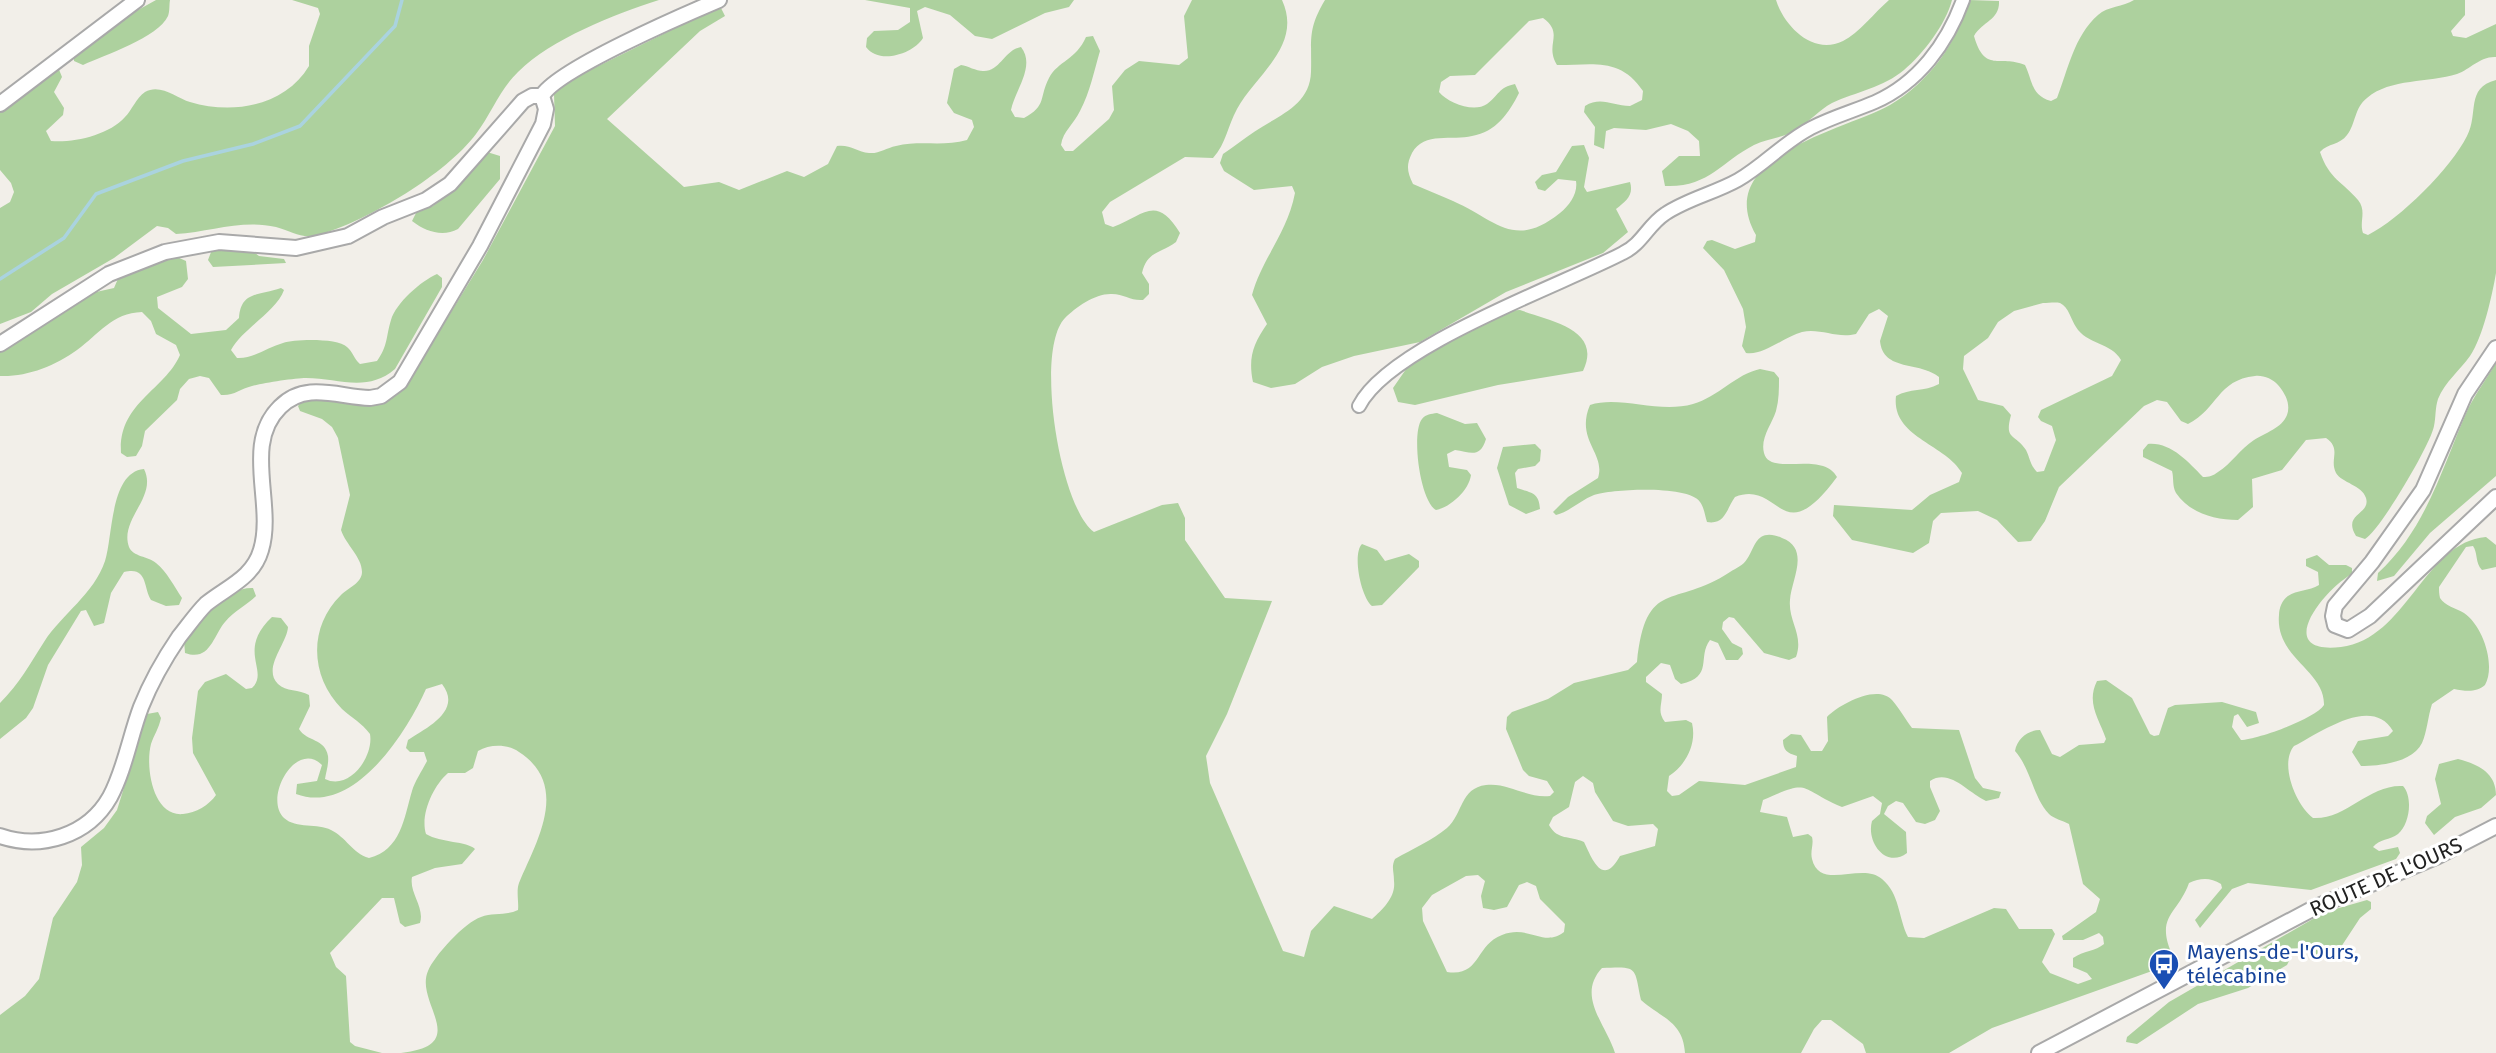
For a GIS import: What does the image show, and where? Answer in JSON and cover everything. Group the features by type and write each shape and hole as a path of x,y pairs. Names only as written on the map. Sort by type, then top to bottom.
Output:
{"street":[{"path":"0,104 136,0"},
{"path":"0,344 109,274 165,252 219,242 296,248 348,236 443,190 474,160 523,101 532,96 541,96 553,84 577,69 719,0"},
{"path":"1359,405 1375,385 1419,352 1521,298 1633,248 1649,227 1666,213 1735,182 1810,129 1889,95 1918,73 1937,51 1963,0"},
{"path":"0,835 30,842 55,839 79,829 106,803 121,772 141,707 163,661 204,607 242,579 259,557 264,537 262,444 271,417 289,399 304,392 370,398 385,393 400,382 480,246 539,131 546,109 541,96"},
{"path":"2496,348 2465,394 2423,490 2387,544 2335,606 2335,625 2347,630 2370,616 2496,497"},
{"name":"ROUTE DE L'OURS","path":"2039,1053 2335,898 2416,865 2496,826"}],"green space":[{"path":"156,0 170,0 168,16 153,32 83,65 74,61 74,55 113,24"},
{"path":"292,0 659,0 584,29 532,60 506,86 476,134 463,149 427,179 362,218 322,234 309,236 276,227 251,224 176,234 168,228 157,226 114,258 52,294 31,312 0,324 0,208 10,202 14,192 11,183 0,170 0,110 58,67 62,77 54,92 64,108 63,115 46,131 51,141 80,139 110,129 125,117 145,92 151,90 162,90 206,106 240,107 257,104 286,90 299,80 309,66 309,46 320,14 318,8"},
{"path":"865,0 1074,0 1069,7 1045,13 992,39 975,36 950,15 925,7 917,11 923,38 904,53 887,56 872,52 866,47 867,38 874,31 898,30 910,22 910,8"},
{"path":"1192,0 1282,0 1287,16 1287,32 1274,59 1237,109 1221,147 1213,158 1185,157 1110,202 1102,212 1105,224 1113,227 1149,211 1156,211 1164,214 1180,233 1176,242 1151,257 1144,266 1142,273 1149,284 1149,294 1143,300 1106,294 1075,309 1065,318 1056,335 1052,362 1055,428 1071,493 1082,517 1094,532 1162,505 1178,503 1185,518 1185,540 1225,598 1272,601 1227,714 1206,756 1210,783 1283,951 1304,957 1311,931 1334,906 1372,919 1384,907 1393,892 1395,859 1447,828 1471,791 1478,787 1494,785 1534,795 1550,796 1554,792 1547,781 1529,776 1523,770 1506,729 1507,717 1512,712 1548,699 1574,683 1628,670 1637,662 1647,617 1656,606 1666,599 1710,583 1740,566 1759,539 1769,535 1791,543 1798,557 1790,600 1798,642 1796,657 1789,660 1764,653 1734,618 1729,617 1723,622 1722,629 1732,643 1742,648 1743,654 1738,660 1726,660 1718,643 1710,640 1698,677 1681,684 1675,679 1670,665 1661,663 1646,677 1646,682 1662,694 1661,712 1665,722 1686,720 1692,723 1693,739 1689,753 1669,776 1667,791 1672,796 1679,795 1699,781 1745,785 1796,767 1797,756 1786,751 1783,740 1791,734 1801,735 1811,751 1822,751 1828,741 1827,717 1849,702 1868,695 1877,694 1892,700 1912,728 1959,730 1975,778 1983,788 2001,792 1999,798 1986,801 1959,783 1937,778 1930,781 1930,787 1940,811 1935,820 1925,824 1916,822 1903,803 1896,801 1888,806 1884,814 1906,832 1907,853 1899,857 1885,855 1875,845 1872,821 1880,814 1882,803 1873,796 1842,807 1804,788 1790,789 1763,800 1760,812 1787,817 1793,837 1808,834 1812,837 1812,859 1816,869 1823,874 1864,873 1874,874 1882,879 1896,899 1908,937 1924,938 1994,908 2006,909 2019,929 2052,929 2055,934 2042,962 2050,973 2078,984 2092,979 2087,973 2073,967 2073,958 2104,944 2103,937 2099,933 2083,940 2063,940 2062,936 2096,912 2100,899 2083,884 2069,824 2051,816 2044,807 2015,751 2021,739 2027,733 2040,730 2052,754 2060,757 2079,745 2104,743 2106,739 2095,711 2093,697 2097,681 2106,680 2132,698 2150,734 2154,736 2159,735 2168,708 2175,705 2222,702 2256,712 2259,723 2247,727 2238,714 2234,716 2232,727 2241,740 2298,722 2324,705 2317,682 2284,642 2280,630 2279,612 2284,600 2292,594 2319,585 2318,572 2306,566 2306,559 2317,555 2329,565 2346,565 2352,568 2352,574 2328,593 2318,606 2307,632 2310,641 2320,647 2341,647 2364,640 2383,627 2446,555 2465,543 2486,537 2496,545 2496,567 2482,570 2473,546 2466,547 2439,587 2442,601 2471,619 2482,636 2489,667 2485,685 2474,690 2454,689 2432,704 2422,743 2411,755 2396,762 2361,766 2352,752 2358,741 2388,736 2393,731 2384,721 2372,716 2359,716 2330,726 2294,746 2290,754 2288,763 2292,784 2301,804 2313,818 2336,814 2379,790 2403,786 2409,803 2405,824 2398,834 2378,842 2373,847 2379,851 2398,847 2400,853 2396,859 2311,890 2248,883 2232,889 2200,928 2195,920 2222,888 2221,884 2209,879 2189,883 2167,922 2167,940 2171,952 2167,960 2152,971 1992,1028 1949,1053 1866,1053 1863,1044 1831,1020 1822,1020 1801,1053 1685,1053 1680,1034 1675,1027 1641,1000 1633,971 1614,967 1602,968 1595,979 1592,1000 1615,1053 401,1053 422,1048 434,1041 436,1021 426,983 431,965 443,949 474,920 518,910 518,886 540,832 546,798 543,781 535,766 515,749 493,746 478,751 473,768 465,773 448,773 437,785 429,801 425,818 426,834 475,849 462,864 435,868 412,877 420,923 405,927 400,923 394,898 382,898 330,953 336,967 346,976 350,1042 355,1046 382,1053 0,1053 0,1015 25,996 39,979 53,918 77,882 82,865 81,847 104,828 117,810 147,714 158,712 161,718 149,754 151,777 158,799 164,808 173,813 183,814 202,808 216,795 193,753 192,738 198,691 205,682 226,674 246,689 252,688 258,675 256,640 272,617 281,618 288,627 274,663 274,678 281,687 309,695 310,706 299,729 326,750 328,762 325,779 343,780 358,770 364,762 370,734 331,696 319,667 317,652 318,637 330,608 357,582 362,572 359,561 341,530 350,495 338,438 332,427 322,419 300,411 298,406 302,401 312,399 386,400 397,395 408,382 483,260 555,126 554,94 574,78 720,6 725,16 700,31 607,119 684,187 719,182 739,190 787,171 804,177 828,164 837,146 873,153 905,144 967,140 974,127 972,120 954,113 947,103 954,69 961,65 980,71 989,70 1010,52 1021,47 1025,54 1025,70 1011,110 1015,117 1024,118 1039,105 1053,72 1077,51 1086,37 1093,36 1100,51 1092,81 1078,116 1061,145 1065,151 1073,151 1109,119 1114,110 1112,86 1125,70 1139,61 1179,65 1188,58 1184,16","holes":["442,684 448,702 445,710 440,718 408,740 406,748 410,752 424,752 427,761 413,787 400,832 388,848 369,858 331,830 295,824 284,818 277,798 285,774 293,765 312,759 322,765 317,781 297,784 296,794 317,798 338,793 358,782 376,766 406,727 426,689","1583,776 1593,783 1595,792 1613,821 1628,826 1653,824 1658,829 1655,846 1620,856 1608,870 1598,867 1584,842 1564,837 1549,825 1553,817 1569,807 1575,782","1478,875 1485,881 1481,896 1483,908 1494,910 1507,907 1519,885 1527,882 1536,886 1540,899 1565,924 1564,932 1549,938 1520,932 1502,935 1493,940 1466,970 1447,972 1423,921 1422,908 1432,895 1466,876"]},
{"path":"1325,0 1776,0 1786,19 1801,36 1821,45 1832,45 1855,33 1889,0 1952,0 1945,19 1933,38 1896,76 1832,103 1793,132 1754,145 1713,173 1680,186 1665,186 1662,171 1679,156 1700,156 1699,141 1688,131 1671,124 1646,130 1614,128 1606,131 1604,149 1594,145 1595,127 1584,112 1585,106 1602,102 1630,106 1642,100 1643,91 1634,80 1615,68 1594,64 1557,65 1552,51 1553,29 1543,18 1529,21 1475,75 1450,76 1441,82 1439,92 1443,96 1468,107 1482,107 1502,90 1515,84 1519,93 1511,108 1495,126 1480,134 1431,139 1417,146 1409,161 1411,180 1413,184 1505,228 1530,229 1544,224 1564,210 1576,190 1576,181 1558,179 1545,191 1538,189 1535,182 1542,175 1556,172 1572,146 1584,145 1589,158 1584,187 1587,192 1630,182 1630,194 1616,209 1628,232 1603,253 1506,292 1420,342 1354,356 1322,367 1295,384 1271,388 1253,382 1253,352 1267,324 1252,295 1286,221 1295,193 1292,186 1254,190 1224,171 1220,163 1223,154 1291,109 1305,93 1311,72 1313,28"},
{"path":"1969,0 1999,1 1997,12 1974,36 1978,48 1988,59 2025,65 2036,91 2051,101 2057,98 2073,54 2090,23 2102,12 2134,0 2465,0 2465,15 2451,31 2453,36 2466,38 2496,24 2496,57 2480,61 2457,74 2398,84 2376,92 2360,106 2350,131 2344,138 2320,152 2332,174 2361,204 2362,229 2363,233 2368,235 2395,217 2424,192 2449,163 2467,136 2476,95 2486,84 2496,80 2496,273 2486,316 2475,348 2438,399 2431,436 2415,468 2381,521 2365,539 2356,536 2352,523 2365,508 2366,498 2360,490 2336,473 2333,446 2326,438 2306,440 2282,470 2252,479 2253,507 2238,520 2212,517 2188,506 2176,493 2172,471 2143,457 2143,450 2148,444 2156,444 2178,454 2203,477 2216,473 2254,440 2285,420 2288,403 2281,388 2271,379 2258,376 2233,383 2206,411 2188,424 2181,421 2167,402 2157,400 2144,406 2059,487 2045,521 2031,541 2018,542 1997,520 1978,511 1941,513 1933,521 1929,543 1913,553 1852,540 1833,516 1834,505 1912,510 1930,495 1959,482 1962,473 1954,463 1910,431 1897,410 1896,396 1939,384 1939,377 1888,357 1880,341 1888,316 1879,309 1869,314 1856,334 1802,332 1759,352 1746,353 1742,346 1746,327 1743,309 1724,270 1703,248 1707,241 1712,240 1735,249 1755,242 1756,235 1747,208 1751,185 1766,166 1788,150 1869,115 1904,96 1940,60 1964,16","holes":["2045,303 2063,305 2080,333 2112,350 2121,360 2112,376 2041,410 2038,417 2052,426 2056,440 2044,471 2037,472 2026,450 2010,433 2011,415 2003,406 1978,400 1963,369 1964,356 1988,338 1998,322 2014,311"]},
{"path":"487,152 500,156 500,179 458,229 446,233 435,232 412,221 417,211 433,206 457,187"},
{"path":"213,247 248,248 259,256 284,259 286,263 213,267 208,260"},
{"path":"177,257 186,261 188,279 182,287 157,297 158,308 191,334 226,330 239,318 240,309 247,299 281,288 284,290 274,306 236,342 231,350 237,358 249,357 289,342 316,340 342,344 360,364 377,361 385,346 394,313 404,300 417,287 437,274 442,278 442,287 395,369 384,376 363,382 294,379 248,387 226,395 221,395 209,378 200,376 189,379 180,389 177,400 145,431 142,446 136,456 127,457 121,453 122,436 127,422 180,355 176,345 156,334 151,321 142,312 114,320 77,350 50,366 20,375 0,376 0,348 87,294 114,288 120,274 158,258"},
{"path":"1520,310 1558,323 1580,336 1586,345 1587,357 1583,371 1498,385 1415,405 1398,402 1393,388 1411,362 1504,311"},
{"path":"2496,363 2496,476 2430,533 2394,576 2377,581 2378,573 2409,537 2421,517 2468,409"},
{"path":"1760,369 1774,372 1779,378 1776,411 1763,447 1768,460 1786,464 1820,465 1830,469 1837,477 1818,499 1803,510 1792,512 1782,509 1762,497 1750,494 1735,497 1721,519 1707,522 1700,502 1693,497 1650,490 1594,495 1561,513 1556,515 1553,512 1568,497 1598,478 1598,461 1586,428 1590,405 1614,402 1680,407 1702,401"},
{"path":"1437,413 1465,424 1477,423 1486,439 1478,452 1455,450 1447,454 1449,467 1467,470 1471,475 1470,481 1458,497 1436,510 1430,504 1422,481 1417,438 1422,419"},
{"path":"1535,444 1541,450 1540,461 1535,466 1518,469 1515,473 1517,488 1533,494 1538,499 1540,509 1526,514 1509,505 1497,468 1503,447"},
{"path":"144,469 146,489 129,527 129,547 134,553 153,561 164,571 182,598 179,605 166,606 151,600 141,575 132,571 124,572 111,593 104,623 94,626 86,610 81,611 48,665 33,708 26,718 0,739 0,703 19,681 51,632 86,594 100,573 108,550 119,493 133,473"},
{"path":"1362,544 1377,550 1385,561 1409,554 1419,561 1419,567 1382,605 1372,606 1361,585 1358,557"},
{"path":"253,588 256,596 229,618 205,651 193,655 185,653 184,640 213,606 232,593"},
{"path":"2458,759 2484,770 2493,780 2496,795 2481,808 2455,817 2434,835 2425,823 2427,816 2441,804 2435,779 2439,764"},
{"path":"2367,900 2371,902 2371,909 2360,918 2341,947 2321,956 2313,956 2302,948 2295,949 2287,965 2248,988 2198,1004 2137,1044 2126,1042 2127,1037 2169,1002 2325,912"}],"waterway":[{"path":"0,279 64,238 96,194 183,161 253,144 300,126 395,26 402,0"}],"place":[{"name":"Mayens-de-l'Ours, télécabine","path":"2164,991"}]}
